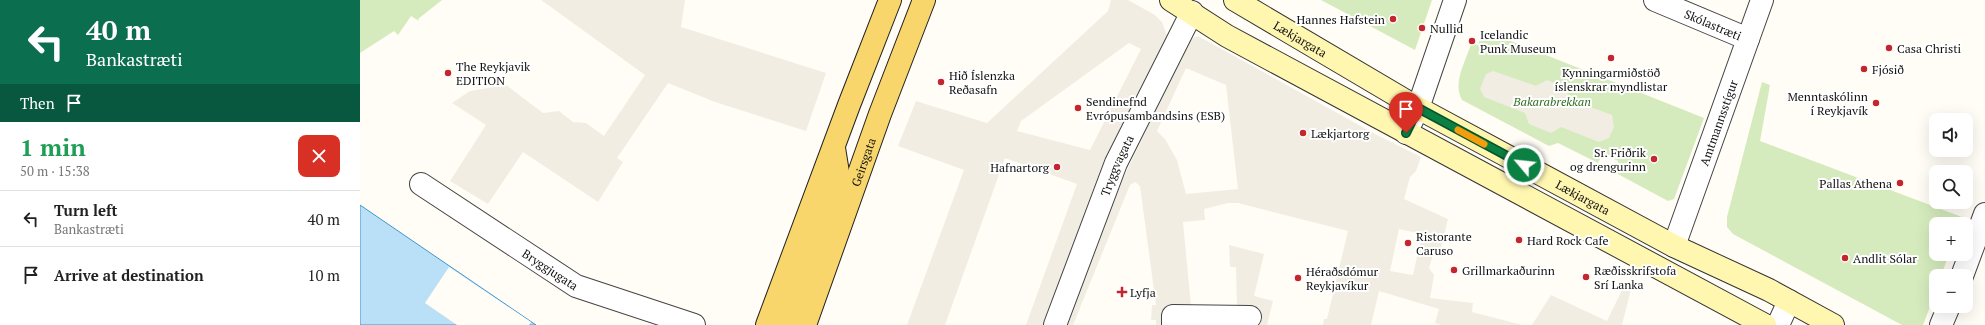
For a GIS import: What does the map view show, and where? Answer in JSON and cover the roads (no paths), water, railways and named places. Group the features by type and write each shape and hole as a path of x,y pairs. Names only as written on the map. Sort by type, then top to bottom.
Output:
{"main road":[{"path":"767,325 833,147 890,0"},
{"name":"Geirsgata","path":"805,325 880,114 924,0"},
{"path":"1171,0 1192,12 1227,36 1765,325"},
{"name":"Lækjargata","path":"1235,0 1418,108 1674,246 1789,301 1833,325"},
{"name":"Geirsgata","path":"787,325 839,179 833,147"}],"street":[{"path":"1406,133 1418,108 1455,0"},
{"name":"Skólastræti","path":"1656,0 1748,39"},
{"name":"Amtmannsstígur","path":"1674,246 1762,0"},
{"name":"Tryggvagata","path":"1055,325 1116,164 1192,12"},
{"name":"Bryggjugata","path":"421,184 576,286 694,325"},
{"path":"1972,264 1985,214"},
{"path":"1778,325 1789,301"},
{"path":"1941,325 1946,313"},
{"path":"1173,320 1250,317"}],"water":[{"path":"360,205 536,325 360,325"}],"place":[{"name":"Hannes Hafstein","path":"1393,19"},
{"name":"Nullid","path":"1422,28"},
{"name":"Icelandic Punk Museum","path":"1472,41"},
{"name":"Casa Christi","path":"1889,48"},
{"name":"Kynningarmiðstöð íslenskrar myndlistar","path":"1611,58"},
{"name":"Fjósið","path":"1864,69"},
{"name":"The Reykjavik EDITION","path":"448,73"},
{"name":"Hið Íslenzka Reðasafn","path":"941,82"},
{"name":"Menntaskólinn í Reykjavík","path":"1876,103"},
{"name":"Sendinefnd Evrópusambandsins (ESB)","path":"1078,108"},
{"name":"Lækjartorg","path":"1303,133"},
{"name":"Sr. Friðrik og drengurinn","path":"1654,159"},
{"name":"Hafnartorg","path":"1057,167"},
{"name":"Pallas Athena","path":"1900,183"},
{"name":"Hard Rock Cafe","path":"1519,240"},
{"name":"Ristorante Caruso","path":"1408,243"},
{"name":"Andlit Sólar","path":"1845,258"},
{"name":"Grillmarkaðurinn","path":"1454,270"},
{"name":"Ræðisskrifstofa Srí Lanka","path":"1586,277"},
{"name":"Héraðsdómur Reykjavíkur","path":"1298,278"},
{"name":"Lyfja","path":"1122,292"}],"park label":[{"name":"Bakarabrekkan","path":"1552,101"}]}
